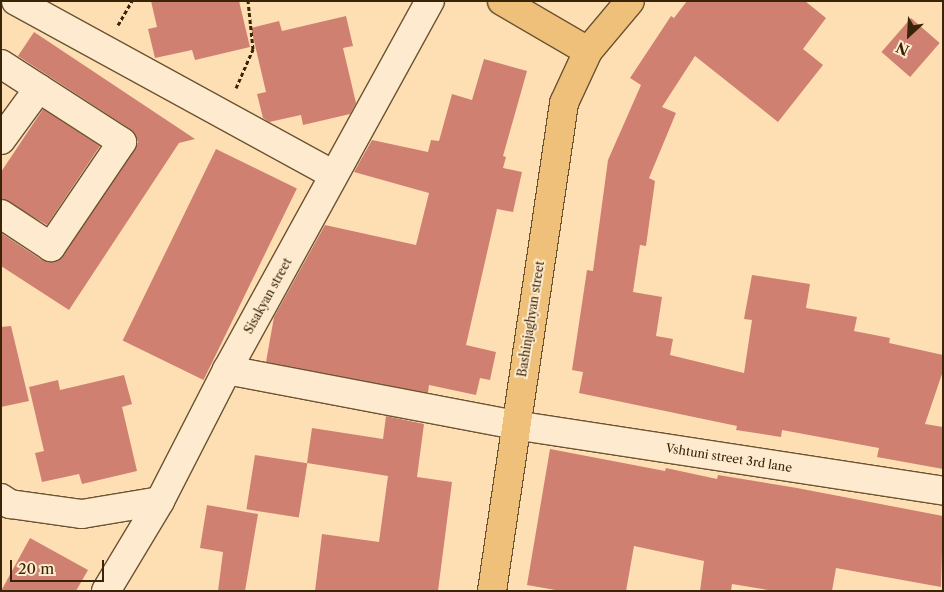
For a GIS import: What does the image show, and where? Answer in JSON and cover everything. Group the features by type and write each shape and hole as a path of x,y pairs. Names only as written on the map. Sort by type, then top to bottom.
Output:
{"main road":[{"path":"502,1 588,51 630,1"},
{"name":"Bashinjaghyan street","path":"492,591 514,425 564,103 588,51"}],"street":[{"path":"16,1 223,116 334,175"},
{"name":"Sisakyan street","path":"106,591 160,501 227,370 334,175 391,77 430,1"},
{"path":"1,64 122,142 51,247 1,214"},
{"path":"1,140 39,88"},
{"name":"Vshtuni street 3rd lane","path":"227,370 514,425 943,491"},
{"path":"1,498 10,504 82,514 160,501"}],"path":[{"path":"223,116 253,49 248,1"}],"building":[{"path":"151,1 239,1 250,47 195,60 192,50 155,58 148,29 157,27"},
{"path":"687,1 805,1 826,18 803,49 823,65 778,122 695,56 662,107 676,113 649,178 655,181 646,246 640,245 633,292 662,297 656,336 673,339 670,355 744,373 752,320 744,319 752,275 810,284 806,308 857,317 854,331 890,338 889,343 943,355 943,371 925,424 943,427 943,469 877,457 879,448 782,430 781,437 736,430 737,426 579,393 583,372 572,370 587,270 593,271 608,160 641,85 630,78 671,16 674,18"},
{"path":"346,16 353,46 343,48 356,103 350,114 303,125 301,115 269,122 263,118 257,94 266,92 251,28 279,21 282,31"},
{"path":"911,18 940,43 910,77 881,52"},
{"path":"34,32 195,139 179,143 69,310 1,266 1,233 42,260 58,261 138,142 130,129 18,56"},
{"path":"484,59 527,71 503,156 506,157 503,168 522,172 513,212 497,209 466,345 496,352 490,380 480,378 476,395 429,385 428,393 266,362 274,317 325,225 416,245 429,193 354,172 372,140 428,152 431,140 439,141 452,94 472,100"},
{"path":"43,109 100,146 47,225 1,198 1,172"},
{"path":"216,149 297,188 204,380 123,340"},
{"path":"11,326 29,401 1,407 1,327"},
{"path":"124,375 132,404 122,407 137,471 82,484 79,474 42,482 35,453 44,451 29,387 58,380 60,390"},
{"path":"386,416 424,424 417,477 452,482 438,591 315,591 322,534 379,542 388,476 307,463 312,428 383,439"},
{"path":"550,449 665,471 666,468 717,479 718,475 797,488 943,516 941,587 836,568 832,591 774,591 732,584 731,591 700,591 704,561 634,546 626,591 561,591 527,585"},
{"path":"255,455 307,463 299,518 246,509"},
{"path":"207,505 258,514 245,591 218,591 223,552 200,548"},
{"path":"30,538 88,570 76,591 1,591"}]}
